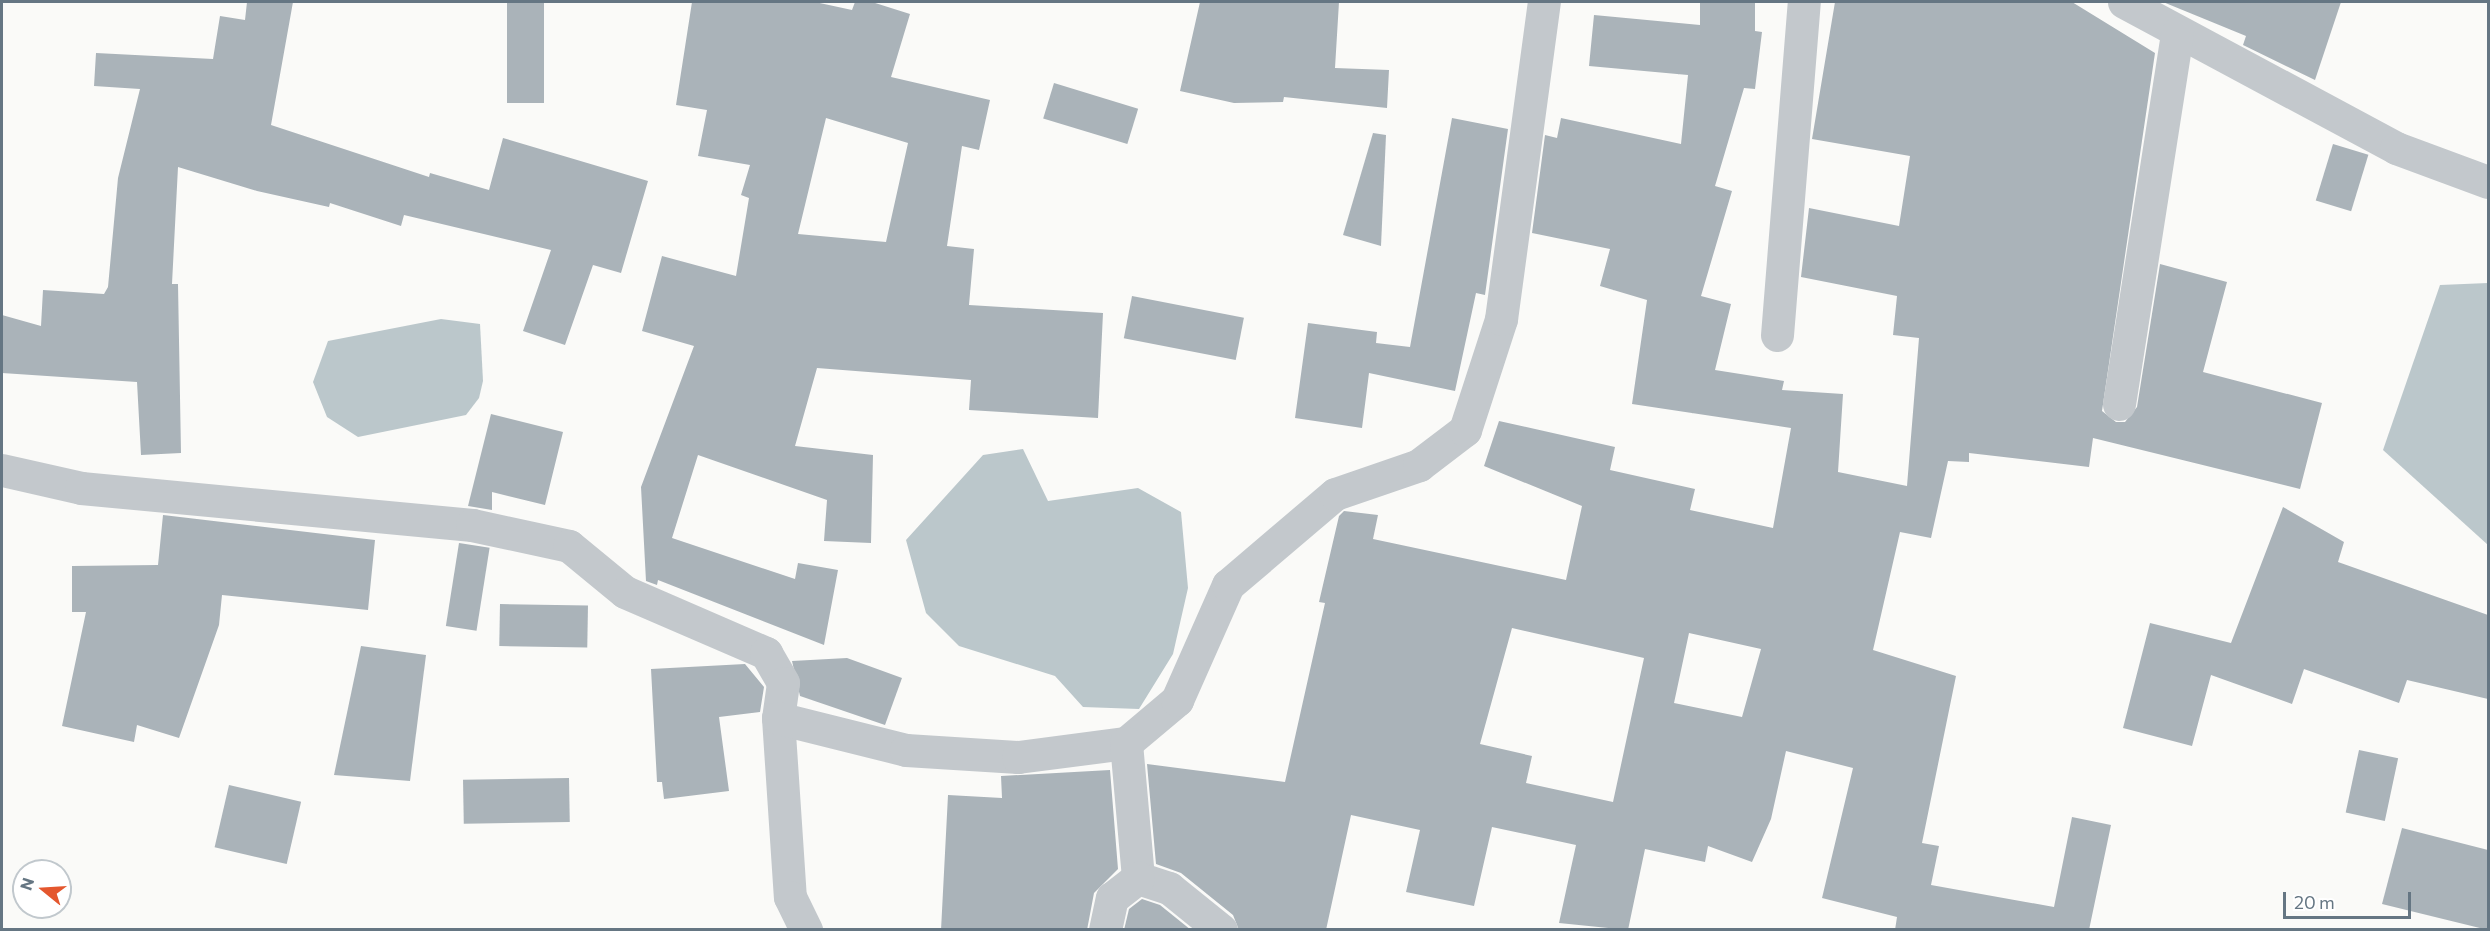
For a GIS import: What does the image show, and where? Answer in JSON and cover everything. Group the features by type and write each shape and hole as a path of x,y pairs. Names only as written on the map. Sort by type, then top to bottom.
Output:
{"street":[{"path":"778,718 906,750 1018,757 1126,743 1177,700 1228,585 1335,494 1419,465 1465,430 1502,320 1544,2"},
{"path":"1777,335 1804,2"},
{"path":"2124,2 2177,34 2396,147 2488,182"},
{"path":"2119,404 2177,34"},
{"path":"2,470 81,488 472,525 569,546 625,592 766,653 783,683 778,718 790,897 806,930"},
{"path":"1126,743 1138,878"},
{"path":"1105,930 1112,898 1138,878"},
{"path":"1138,878 1169,888 1221,930"}],"shaded area":[{"path":"2488,283 2488,545 2383,450 2440,285"},
{"path":"441,319 480,324 483,381 479,398 466,415 358,437 327,417 313,382 328,341"},
{"path":"1023,449 1048,501 1138,488 1181,512 1188,588 1173,654 1139,709 1083,707 1055,676 959,646 926,613 906,540 983,455"}],"building":[{"path":"247,2 293,2 271,125 429,177 430,173 489,190 503,138 648,181 621,273 593,265 565,345 523,331 551,250 404,215 401,226 330,203 329,207 257,191 178,167 172,284 178,284 181,453 141,455 137,382 2,373 2,315 41,326 43,290 104,294 108,287 118,178 140,89 94,86 96,53 213,59 220,16 245,20"},
{"path":"507,2 544,2 544,103 507,103"},
{"path":"692,2 815,2 852,10 855,2 872,2 910,14 891,77 990,100 979,150 962,146 947,246 974,249 969,305 1103,313 1098,418 969,410 971,380 817,368 795,446 873,455 871,543 824,541 827,500 698,455 672,538 795,579 798,563 838,570 824,645 658,580 657,585 646,581 641,487 694,346 642,331 662,256 736,276 749,198 741,195 750,165 698,156 707,110 676,105","holes":["826,118 908,143 886,242 798,234"]},
{"path":"1200,2 1339,2 1335,68 1389,70 1387,108 1284,97 1283,102 1234,103 1180,91"},
{"path":"1700,2 1755,2 1755,31 1762,32 1755,89 1744,88 1715,186 1732,191 1701,296 1731,304 1715,370 1784,381 1782,390 1843,394 1838,472 1907,486 1919,338 1893,335 1897,296 1801,277 1809,208 1899,226 1910,156 1812,139 1835,2 2072,2 2155,53 2102,411 2116,422 2125,422 2137,407 2160,264 2227,282 2203,372 2322,403 2300,489 2093,438 2089,467 1969,453 1969,462 1948,461 1931,538 1900,532 1873,650 1956,676 1922,843 1939,846 1931,885 2054,907 2072,817 2111,825 2089,930 1895,930 1897,917 1822,898 1853,768 1786,751 1771,819 1752,862 1708,846 1705,862 1645,849 1628,930 1559,923 1576,845 1492,827 1474,906 1406,892 1420,830 1351,815 1326,930 1239,930 1233,915 1181,873 1156,864 1147,764 1285,782 1325,603 1319,602 1339,516 1344,511 1378,515 1373,539 1566,580 1582,506 1484,466 1499,421 1615,447 1610,470 1695,489 1690,510 1773,528 1791,428 1632,404 1647,300 1600,286 1610,249 1532,233 1545,135 1557,138 1561,118 1681,144 1688,75 1589,66 1594,15 1700,25","holes":["1512,628 1644,658 1613,802 1526,783 1532,756 1480,744","1689,633 1761,649 1742,717 1674,703"]},
{"path":"2163,2 2341,2 2315,80 2243,45 2246,36"},
{"path":"1054,83 1138,109 1127,144 1043,118"},
{"path":"1452,118 1508,129 1485,295 1476,293 1455,391 1369,373 1362,428 1295,418 1308,323 1377,332 1376,343 1410,347"},
{"path":"1373,133 1386,135 1381,246 1343,235"},
{"path":"2333,144 2368,155 2351,211 2316,200"},
{"path":"1132,296 1244,318 1236,360 1124,338"},
{"path":"491,414 563,432 545,505 492,492 492,510 468,506"},
{"path":"2283,507 2344,542 2338,562 2488,615 2488,699 2407,680 2399,703 2304,669 2292,704 2211,675 2192,746 2123,728 2150,623 2231,643"},
{"path":"163,515 375,540 368,610 222,595 219,625 179,738 137,725 134,742 62,726 86,612 72,612 72,566 158,565"},
{"path":"459,543 490,548 476,631 446,626"},
{"path":"500,604 588,606 587,648 499,646"},
{"path":"361,646 426,655 410,781 334,775"},
{"path":"847,658 902,678 885,725 800,696 792,661"},
{"path":"745,664 764,687 760,712 719,717 729,791 664,799 662,782 657,782 651,669"},
{"path":"2359,750 2398,758 2385,821 2346,813"},
{"path":"1110,770 1118,869 1094,893 1087,930 941,930 948,795 1002,798 1001,776"},
{"path":"569,778 570,822 464,824 463,780"},
{"path":"229,785 301,802 287,864 215,847"},
{"path":"2402,828 2488,850 2488,930 2382,904"},
{"path":"1142,899 1160,905 1191,930 1124,930 1129,909"}]}
